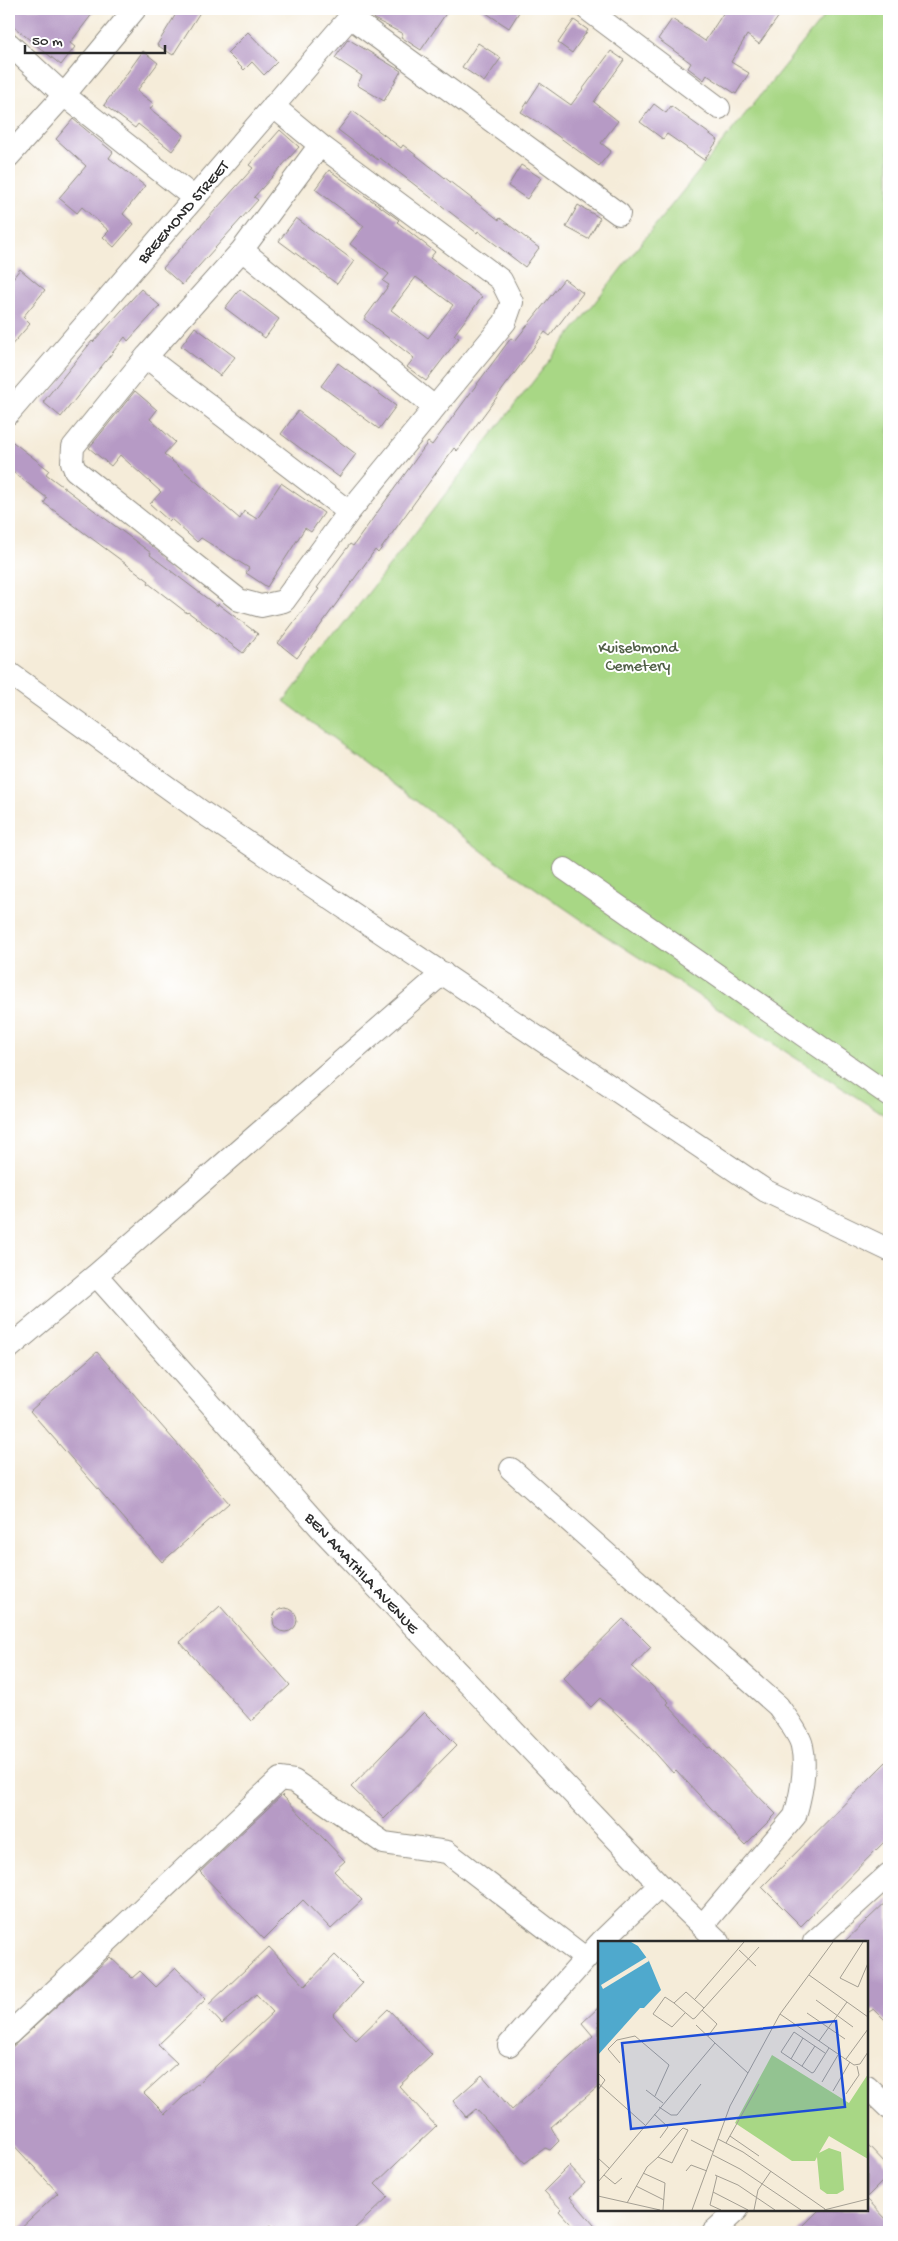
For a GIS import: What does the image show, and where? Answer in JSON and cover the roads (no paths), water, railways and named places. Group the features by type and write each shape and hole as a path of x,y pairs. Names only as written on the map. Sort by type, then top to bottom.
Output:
{"street":[{"path":"9,156 64,95 135,9"},
{"path":"587,9 719,108"},
{"path":"353,13 618,214"},
{"name":"BREEMOND STREET","path":"9,413 353,13"},
{"path":"9,44 64,95 193,197"},
{"path":"273,106 320,145 501,280 512,302 505,322 349,512 284,601 261,606 239,600 75,470 72,462 73,447 146,357 242,250 320,145"},
{"path":"242,250 434,407"},
{"path":"146,357 349,512"},
{"path":"9,673 202,812 766,1191 889,1250"},
{"path":"565,869 889,1095"},
{"path":"12,1340 96,1276 443,973"},
{"name":"BEN AMATHILA AVENUE","path":"96,1276 325,1533 660,1885 718,1941"},
{"path":"511,1469 778,1706 802,1745 802,1780 795,1816 702,1926"},
{"path":"9,2034 280,1778 294,1781 384,1843 447,1852 595,1948 509,2045"},
{"path":"815,1941 889,1874"},
{"path":"602,1941 660,1885"},
{"path":"868,2090 889,2108"},
{"path":"712,2232 737,2211"}],"park label":[{"name":"Kuisebmond Cemetery","path":"638,655"}]}
